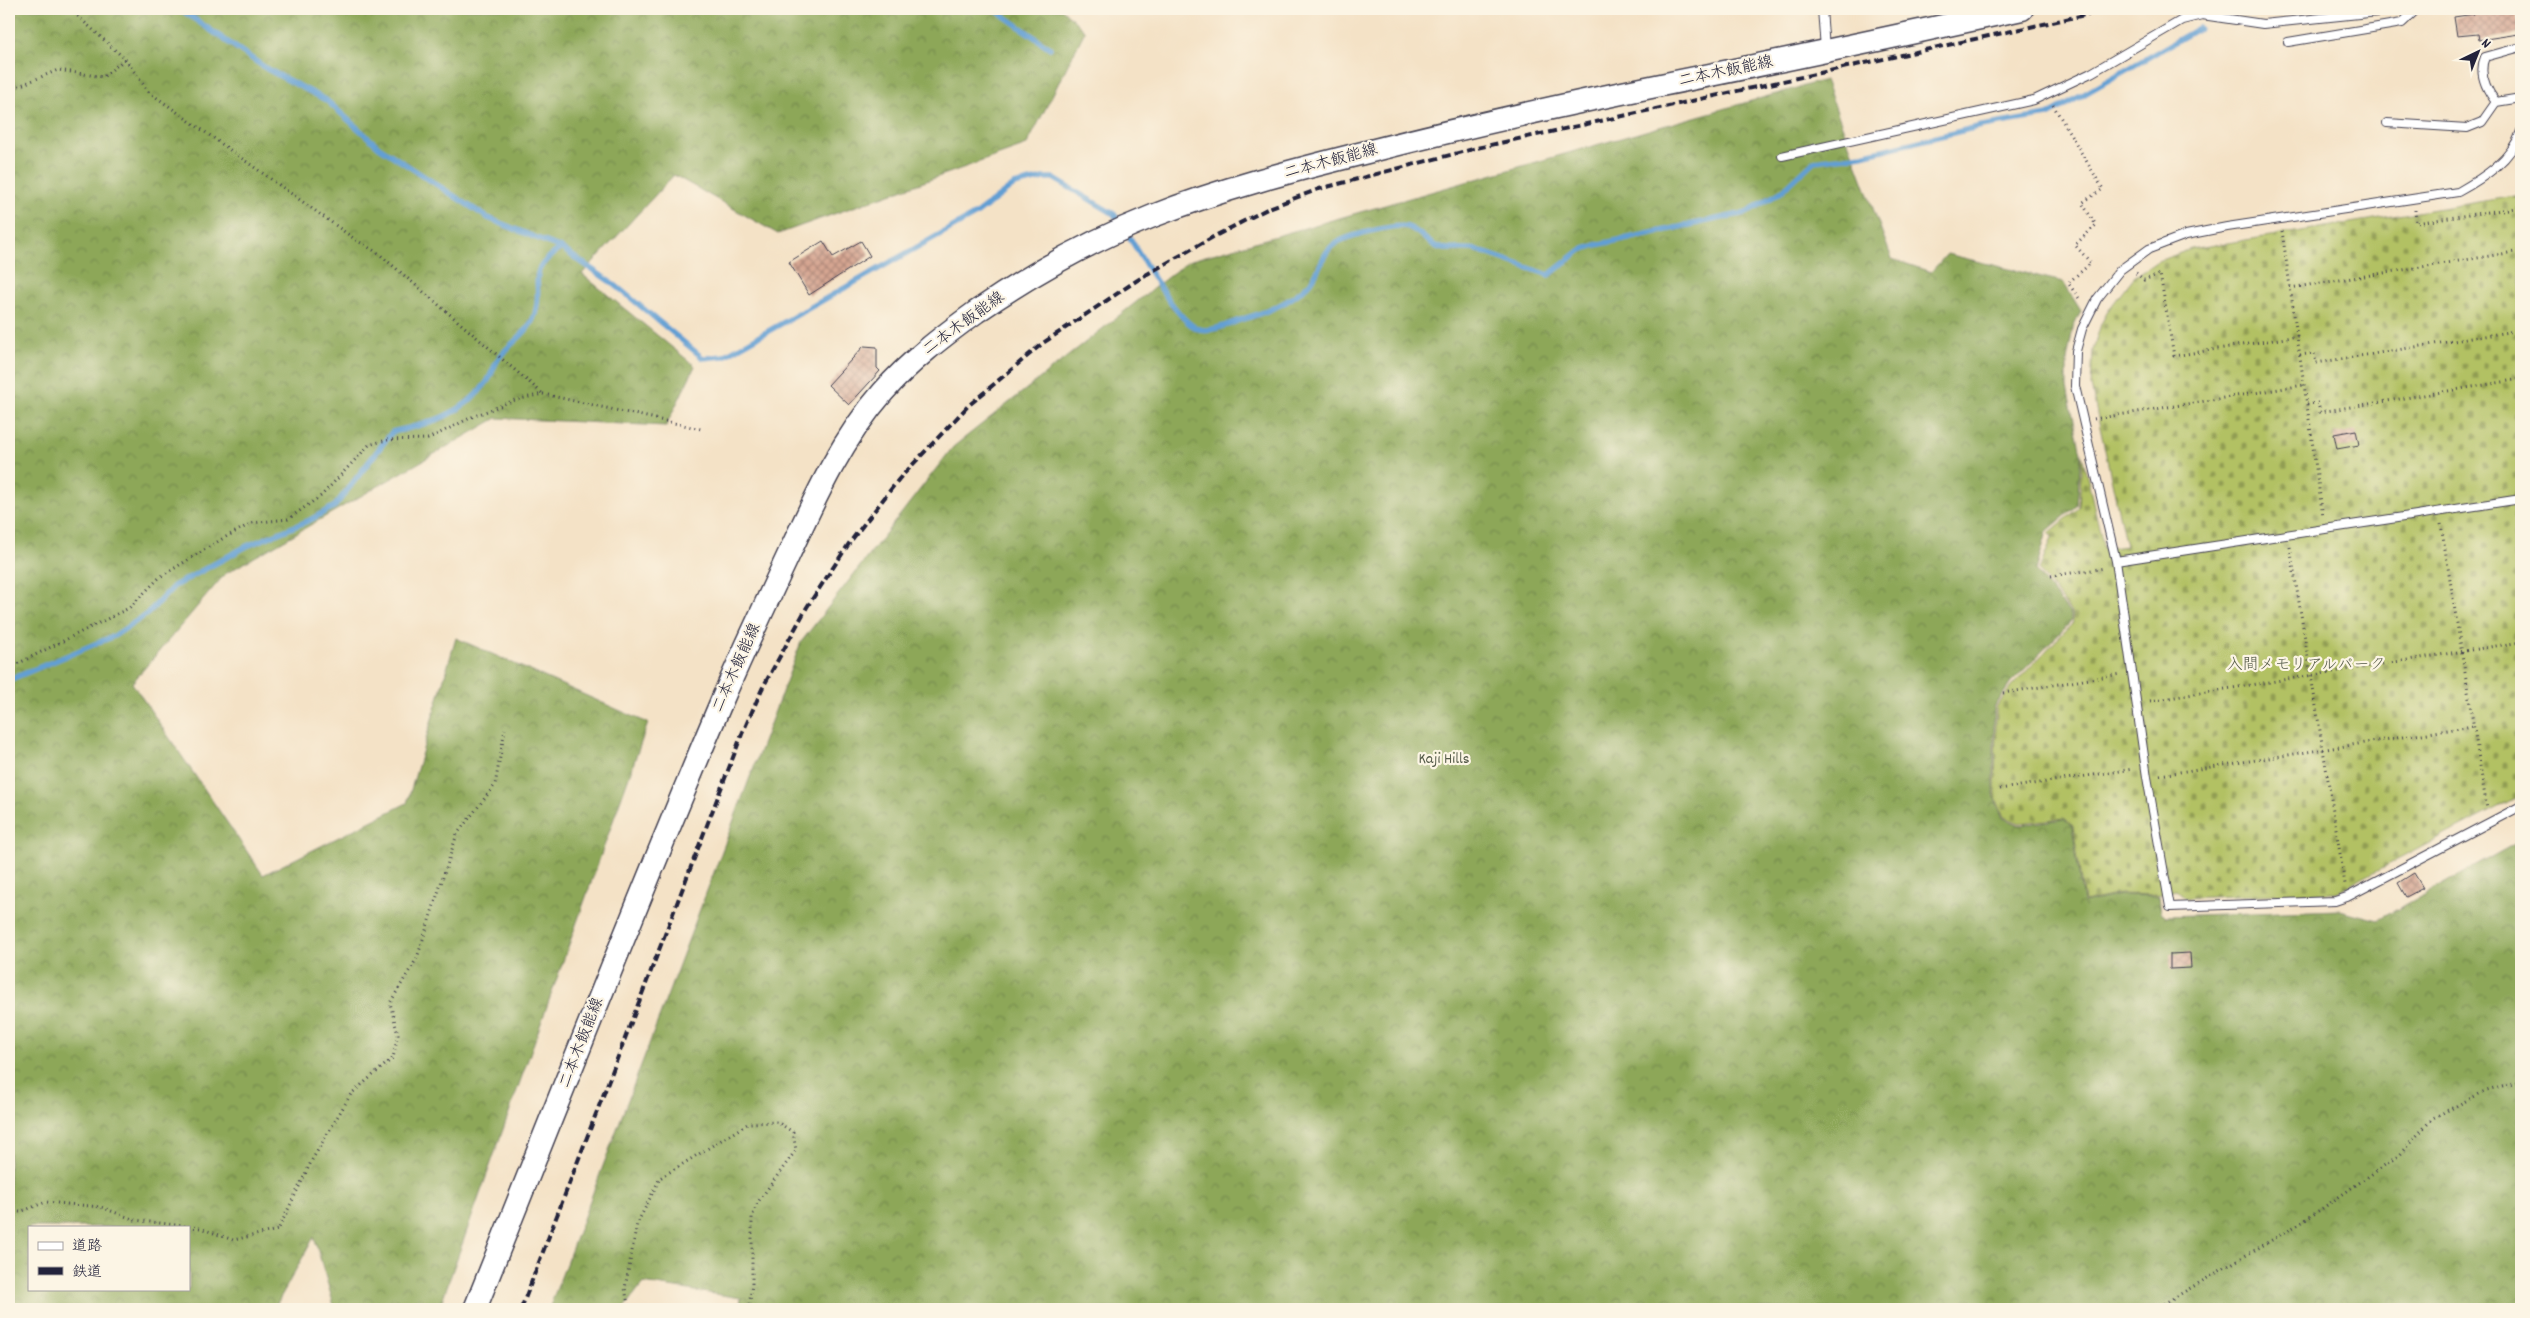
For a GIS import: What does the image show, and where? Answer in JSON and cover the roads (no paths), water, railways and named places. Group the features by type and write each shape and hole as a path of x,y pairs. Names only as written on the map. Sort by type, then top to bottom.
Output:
{"main road":[{"name":"二本木飯能線","path":"475,1309 657,854 738,664 817,495 836,458 855,428 881,394 922,354 1004,293 1054,264 1136,223 1231,190 1511,116 2022,9"}],"lane":[{"path":"1822,9 1825,51"},
{"path":"1782,156 2034,100 2091,73 2182,20 2202,15 2263,24 2407,9"},
{"path":"2288,42 2402,22 2417,9"},
{"path":"2496,102 2486,89 2482,64 2485,57 2521,48"},
{"path":"2388,122 2467,128 2482,122 2496,102 2521,98"},
{"path":"2521,131 2519,139 2506,157 2482,179 2458,192 2227,227 2186,235 2149,249 2120,270 2109,282 2090,311 2076,351 2075,386 2116,564 2147,777 2170,907 2327,902 2347,897 2521,806"},
{"path":"2116,564 2521,499"}],"waterway":[{"path":"180,9 267,69 326,100 379,147 488,218 561,248"},
{"path":"994,9 1050,48"},
{"path":"2252,13 2268,9"},
{"path":"1127,233 1170,302 1190,324 1204,330 1227,325 1286,302 1309,284 1326,254 1335,244 1355,235 1385,228 1408,227 1416,231 1431,244 1440,248 1477,250 1549,275 1581,250 1596,245 1745,213 1781,192 1814,161 1862,155 1982,126 2048,115 2199,28"},
{"path":"9,680 114,636 147,614 174,586 247,546 310,520 335,506 392,432 432,421 467,403 487,382 503,352 524,332 532,321 537,303 538,272 549,257 561,248 615,285 703,358 724,356 976,214 1014,185 1044,178 1053,178 1114,214 1120,223"}],"railway":[{"path":"521,1309 742,734 762,689 807,607 850,542 899,479 968,406 1043,343 1142,277 1213,237 1269,208 1319,189 1477,148 2112,9"}],"park label":[{"name":"入間メモリアルパーク","path":"2306,665"},
{"name":"Kaji Hills","path":"1444,759"}]}
